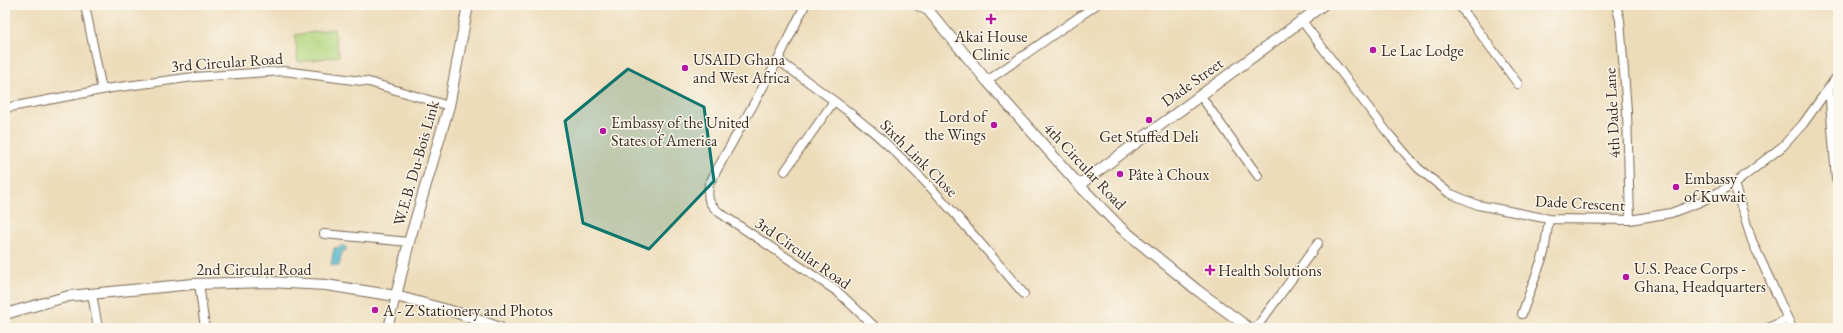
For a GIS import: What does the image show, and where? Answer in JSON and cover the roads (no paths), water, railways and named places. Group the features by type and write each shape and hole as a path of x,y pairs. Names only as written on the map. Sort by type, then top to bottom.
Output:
{"street":[{"path":"85,5 102,90"},
{"name":"W.E.B. Du-Bois Link","path":"388,328 410,242 449,106 468,5"},
{"path":"778,60 805,5"},
{"name":"4th Circular Road","path":"918,5 926,8 987,81 1079,185 1120,227 1197,290 1249,328"},
{"path":"987,81 1096,5"},
{"name":"Dade Street","path":"1079,185 1323,5"},
{"path":"1459,5 1518,84"},
{"name":"4th Dade Lane","path":"1616,5 1620,20 1627,111 1630,220"},
{"name":"Dade Crescent","path":"1302,21 1387,132 1418,168 1448,193 1478,205 1549,219 1630,220 1671,213 1700,202 1734,184 1783,146 1803,124 1838,75"},
{"name":"3rd Circular Road","path":"778,60 709,184 708,193 710,204 720,213 838,292 876,328"},
{"name":"Sixth Link Close","path":"778,60 856,117 894,150 957,216 1024,294"},
{"name":"3rd Circular Road","path":"5,108 102,90 194,76 284,71 369,82 449,106"},
{"path":"1829,88 1836,179 1838,183"},
{"path":"1200,95 1258,176"},
{"path":"785,171 834,101"},
{"path":"1734,184 1752,240 1792,328"},
{"path":"1522,314 1544,253 1549,219"},
{"path":"324,234 410,242"},
{"path":"1256,328 1318,243"},
{"name":"2nd Circular Road","path":"5,314 69,296 199,283 269,282 326,285 396,296 458,313 500,328"},
{"path":"199,283 204,328"},
{"path":"92,294 98,328"},
{"path":"1768,328 1788,319"}],"water":[{"path":"342,245 346,247 346,250 342,252 339,266 331,265 334,248 340,248"}],"place":[{"name":"Akai House Clinic","path":"991,19"},
{"name":"Le Lac Lodge","path":"1373,50"},
{"name":"USAID Ghana and West Africa","path":"685,68"},
{"name":"Get Stuffed Deli","path":"1149,120"},
{"name":"Lord of the Wings","path":"994,125"},
{"name":"Embassy of the United States of America","path":"603,131"},
{"name":"Pâte à Choux","path":"1120,174"},
{"name":"Embassy of Kuwait","path":"1676,187"},
{"name":"Health Solutions","path":"1210,270"},
{"name":"U.S. Peace Corps - Ghana, Headquarters","path":"1626,277"},
{"name":"A - Z Stationery and Photos","path":"375,310"}]}
